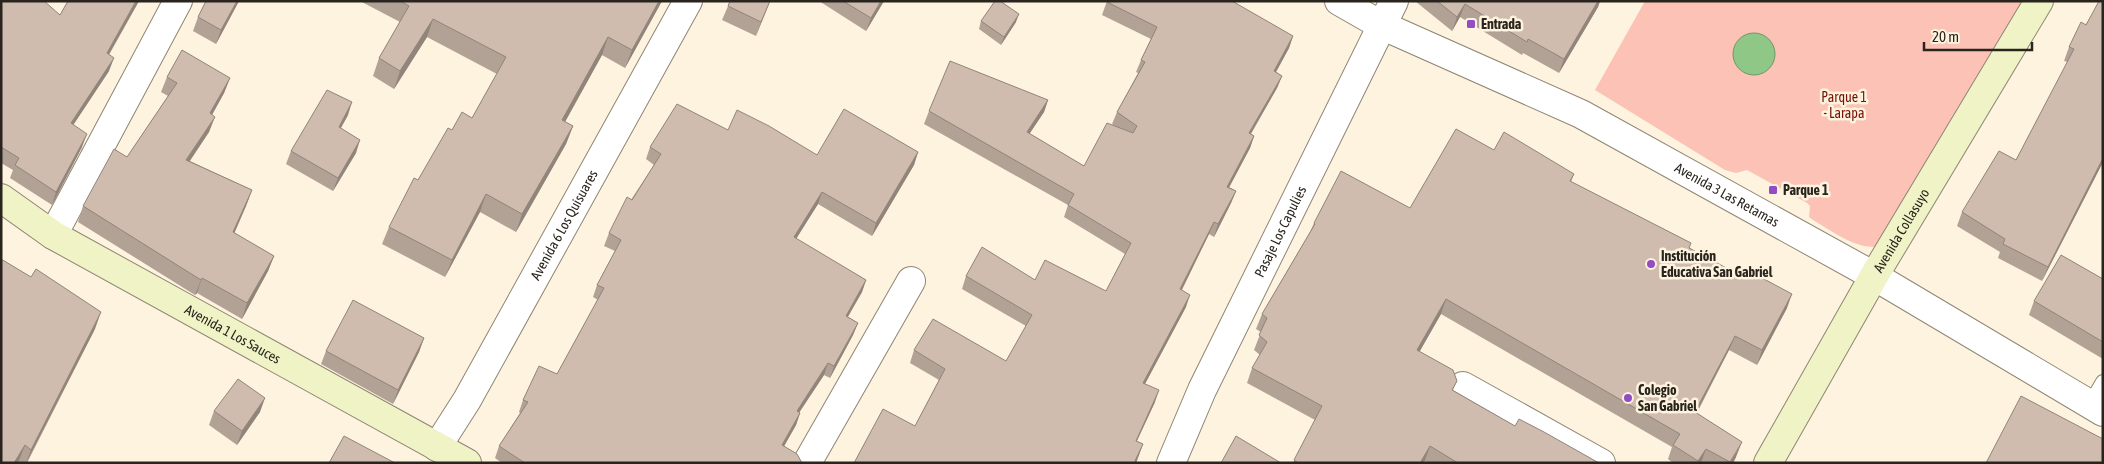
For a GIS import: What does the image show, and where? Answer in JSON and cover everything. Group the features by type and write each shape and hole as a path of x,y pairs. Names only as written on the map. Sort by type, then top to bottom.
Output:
{"street":[{"path":"53,235 178,1"},
{"name":"Avenida 6 Los Quisuares","path":"437,447 467,400 688,1"},
{"name":"Avenida 3 Las Retamas","path":"1339,1 1381,25 1581,114 2098,399"},
{"name":"Pasaje Los Capulies","path":"1171,463 1202,390 1394,1"},
{"name":"Avenida Collasuyo","path":"1768,463 1874,276 2039,1"},
{"name":"Avenida 1 Los Sauces","path":"1,198 53,235 467,463"},
{"path":"807,463 911,281"},
{"path":"1463,386 1601,463"}],"green space":[{"name":"Parque 1 - Larapa","path":"1645,1 2024,1 1876,247 1868,247 1851,242 1813,220 1809,217 1810,206 1807,203 1747,170 1736,173 1725,170 1595,90"}],"shaded area":[{"path":"1754,33 1769,39 1775,54 1769,69 1754,75 1739,69 1733,54 1739,39"}],"building":[{"path":"1,1 44,1 60,15 68,1 136,1 107,53 114,58 71,123 87,134 56,192 15,165 19,158 1,147"},
{"path":"206,1 237,1 221,30 198,17"},
{"path":"400,1 659,1 632,50 608,37 562,120 573,126 522,214 486,194 452,260 389,227 414,178 418,180 448,128 452,130 462,112 472,118 506,57 433,19 400,71 379,58 409,6"},
{"path":"730,1 770,1 761,22 728,6"},
{"path":"843,1 881,1 871,18"},
{"path":"995,1 1000,1 1019,14 1004,37 981,21"},
{"path":"1107,1 1232,1 1293,36 1274,71 1282,76 1249,133 1254,136 1227,187 1236,191 1218,224 1214,222 1180,289 1190,295 1143,383 1159,390 1136,441 1143,444 1134,463 854,463 883,409 915,426 945,369 914,350 933,319 1006,361 1032,315 966,276 982,247 1035,280 1045,260 1106,291 1131,243 1068,205 1074,194 929,111 950,61 1048,100 1027,132 1084,166 1107,123 1133,133 1137,126 1117,112 1145,62 1141,60 1157,27"},
{"path":"1437,1 1598,1 1564,59 1528,39 1527,42 1465,4 1457,17"},
{"path":"2099,1 2103,1 2103,158 2048,267 2003,244 2005,239 1962,212 1999,151 2016,160 2074,49 2069,47 2081,22 2086,25"},
{"path":"182,50 230,78 210,113 215,117 186,160 252,190 233,232 274,256 247,303 202,278 201,280 83,206 114,149 127,157 177,83 167,77"},
{"path":"327,90 352,102 339,127 360,140 338,178 291,151"},
{"path":"677,104 728,130 737,110 769,126 817,155 844,109 918,152 876,223 822,192 794,237 866,280 846,316 858,323 834,366 828,363 797,411 800,413 782,445 797,454 802,463 525,463 499,446 528,402 523,400 539,366 557,374 604,288 597,285 621,240 609,233 627,197 632,200 661,154 650,147"},
{"path":"1456,129 1494,150 1504,132 1574,174 1570,181 1691,243 1689,248 1745,278 1749,271 1792,294 1762,350 1735,336 1695,412 1742,442 1730,462 1706,449 1698,461 1673,445 1680,434 1446,299 1417,350 1453,370 1457,381 1452,390 1515,426 1519,419 1599,463 1458,463 1430,446 1420,463 1298,463 1294,460 1322,406 1252,368 1267,342 1259,335 1267,318 1262,314 1315,224 1341,171 1410,208"},
{"path":"2061,255 2103,279 2103,342 2034,301"},
{"path":"1,259 31,277 36,269 101,312 31,450 25,445 14,463 1,463"},
{"path":"353,300 424,338 398,390 326,351"},
{"path":"238,379 265,398 242,431 214,411"},
{"path":"2021,396 2103,439 2103,463 1986,463"},
{"path":"344,436 395,463 329,463"},
{"path":"1236,436 1281,463 1221,463"}],"place":[{"name":"Entrada","path":"1471,24"},
{"name":"Parque 1","path":"1773,190"},
{"name":"Institución Educativa San Gabriel","path":"1651,264"},
{"name":"Colegio San Gabriel","path":"1628,398"}]}
